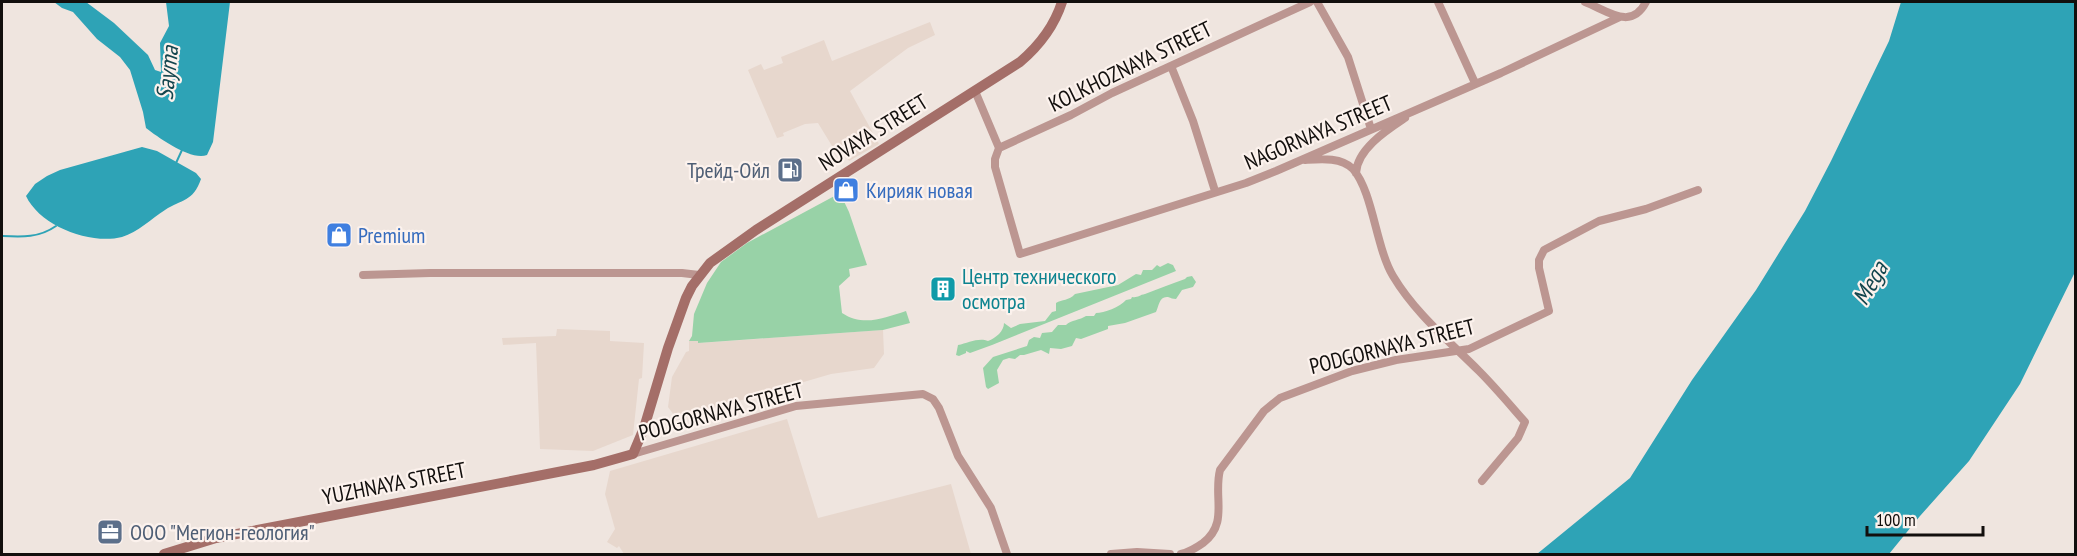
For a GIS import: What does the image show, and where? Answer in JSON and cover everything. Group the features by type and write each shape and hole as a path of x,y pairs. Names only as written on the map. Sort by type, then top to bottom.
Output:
{"street":[{"name":"NOVAYA STREET","path":"633,454 644,428 679,317 692,285 710,263 734,244 1020,62 1038,46 1051,28 1062,2"},
{"name":"KOLKHOZNAYA STREET","path":"999,148 1310,2"},
{"path":"1317,2 1348,57 1371,129"},
{"path":"1438,2 1475,83"},
{"path":"1585,2 1620,17 1634,16 1646,2"},
{"name":"NAGORNAYA STREET","path":"999,148 995,167 1020,254 1246,183 1508,70 1620,17"},
{"path":"1171,66 1193,121 1215,191"},
{"path":"975,91 999,148"},
{"path":"1356,173 1359,160 1375,141 1419,108"},
{"path":"1300,161 1335,160 1344,162 1356,173 1391,274 1414,305 1458,352 1479,370 1525,422 1518,438 1482,482"},
{"name":"PODGORNAYA STREET","path":"1181,555 1204,542 1216,529 1219,512 1218,477 1220,470 1264,411 1274,402 1305,387 1352,371 1396,360 1458,352 1481,344 1549,312 1539,260 1544,250 1599,220 1646,209 1698,190"},
{"path":"363,275 682,273 699,275"},
{"name":"PODGORNAYA STREET","path":"633,454 796,406 923,394 933,399 939,408 958,456 991,508 1007,555"},
{"name":"YUZHNAYA STREET","path":"164,555 225,536 594,465 633,454"},
{"path":"1112,555 1137,552 1170,555"}],"shaded area":[{"path":"930,22 935,35 908,48 850,91 879,144 849,161 846,155 840,159 818,123 805,124 777,138 748,70 761,64 764,70 783,63 781,57 824,40 832,61"},
{"path":"557,329 610,331 610,341 644,343 642,378 639,379 633,435 593,451 540,449 536,343 503,345 502,338 556,336"},
{"path":"883,330 884,354 874,368 831,374 677,419 668,407 672,377 686,352 689,351 689,341 699,343"},
{"path":"787,419 818,518 951,484 971,554 624,554 619,546 617,548 607,542 615,529 605,494 610,471"}],"green space":[{"path":"840,193 867,265 849,269 850,276 839,286 842,313 858,320 874,320 906,311 910,323 883,330 698,343 698,341 689,341 692,336 694,314 707,283 721,262 747,243"},
{"path":"1168,263 1173,265 1176,271 992,345 970,353 966,351 959,356 956,355 958,345 977,340 991,340 1001,331 1004,323 1011,328 1020,324 1045,321 1052,312 1056,311 1058,302 1075,294 1118,285 1136,274 1141,275 1143,270 1152,270 1157,265 1160,267"},
{"path":"1192,276 1196,282 1193,287 1182,290 1176,299 1163,298 1156,312 1125,323 1108,326 1108,329 1081,339 1076,338 1072,346 1061,349 1050,348 1049,354 1041,350 1020,355 1015,359 1003,360 997,370 999,383 988,389 986,387 983,368 993,357 1027,346 1029,340 1034,337 1040,338 1042,333 1052,332 1058,325 1066,325 1086,316 1094,316 1132,297"}],"water":[{"name":"Sayma","path":"54,2 86,2 114,23 148,55 155,70 161,72 160,43 169,26 166,2 230,2 213,142 207,155 200,156 184,152 146,128 130,70 120,57 97,39 73,12"},
{"name":"Mega","path":"1901,2 2075,2 2075,272 2020,384 1969,461 1889,554 1537,554 1630,478 1692,380 1756,290 1805,211 1831,161 1889,41"},
{"path":"142,147 157,151 196,173 201,179 191,196 128,235 109,239 67,231 42,216 26,196 35,184 60,170"}],"waterway":[{"path":"176,163 182,150"},
{"path":"2,236 37,235 56,226"}],"place":[{"name":"Трейд-Ойл","path":"790,170"},
{"name":"Кирияк новая","path":"846,190"},
{"name":"Premium","path":"339,235"},
{"name":"Центр технического осмотра","path":"943,289"},
{"name":"ООО \"Мегион-геология\"","path":"110,532"}]}
